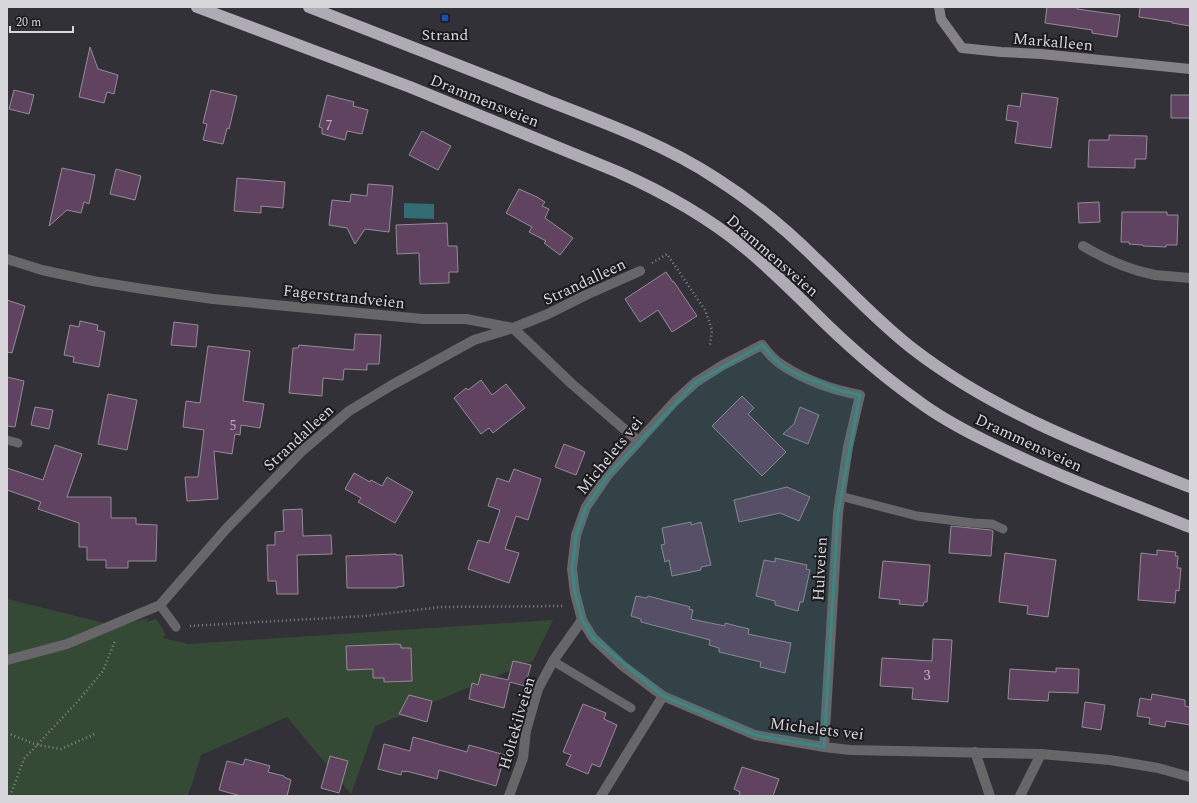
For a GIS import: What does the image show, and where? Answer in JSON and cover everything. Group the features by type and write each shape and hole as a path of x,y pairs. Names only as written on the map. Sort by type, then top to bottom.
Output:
{"highway":[{"name":"Drammensveien","path":"197,7 410,87 652,187 723,230 789,287 855,351 887,379 955,425 1031,462 1190,527"},
{"name":"Drammensveien","path":"309,7 635,135 695,165 745,198 769,217 807,251 882,323 910,347 975,392 1021,416 1122,460 1190,487"}],"main road":[{"name":"Markalleen","path":"939,7 941,19 962,48 1041,54 1190,69"}],"street":[{"path":"1083,246 1105,258 1135,270 1155,275 1190,278"},
{"name":"Fagerstrandveien","path":"7,259 42,270 93,282 213,299 423,319 466,319 513,328"},
{"name":"Strandalleen","path":"7,660 67,644 160,605 226,529 302,451 349,411 392,385 474,340 513,328 548,314 640,271"},
{"path":"513,328 572,384 638,441"},
{"name":"Michelets vei","path":"860,395 842,391 797,374 781,365 770,356 762,345 723,365 696,382 675,401 608,475 586,507 576,535 572,569 576,594 582,620 593,638 623,666 663,696 755,735 850,750 1041,754 1110,760 1158,768 1190,777"},
{"name":"Hulveien","path":"824,747 837,521 848,447 860,395"},
{"name":"Holtekilveien","path":"509,796 523,758 526,731 538,689 553,662 582,620"},
{"path":"601,796 663,696"},
{"path":"975,752 990,796"},
{"path":"1020,796 1041,754"}],"lane":[{"path":"7,440 18,443"},
{"path":"840,496 917,516 992,524 1003,530"},
{"path":"160,605 176,627"},
{"path":"553,662 631,708"}],"path":[{"path":"640,271 667,254 705,310 712,330 710,345"},
{"path":"176,627 364,616 441,607 563,606"},
{"path":"10,796 24,759 78,701 103,671 124,620"},
{"path":"7,733 37,745 61,749 97,733"}],"highlighted area":[{"path":"762,345 781,365 797,374 842,391 860,395 838,513 824,747 755,735 663,696 593,638 582,620 575,593 572,569 576,535 586,507 608,475 696,382"}],"green space":[{"path":"7,599 116,626 149,618 146,622 156,619 163,629 165,635 163,638 188,644 553,620 533,661 375,726 351,794 287,717 201,755 188,796 7,796"}],"water":[{"path":"404,203 434,204 434,219 404,218"}],"building":[{"path":"1047,7 1077,7 1077,9 1120,15 1117,37 1092,33 1092,30 1045,23"},
{"path":"1140,7 1190,7 1190,26 1139,17"},
{"path":"90,47 98,69 118,75 114,94 107,92 104,103 79,97"},
{"path":"14,90 34,95 29,114 9,109"},
{"path":"211,90 237,96 229,129 227,128 223,144 203,140 207,124 203,123"},
{"path":"1022,93 1058,98 1051,148 1015,143 1018,122 1006,120 1008,105 1020,107"},
{"path":"327,95 354,102 353,106 368,110 362,134 347,131 345,140 322,134 322,128 319,127"},
{"path":"1171,95 1190,95 1190,118 1171,118"},
{"path":"422,131 451,146 438,170 409,155"},
{"path":"1109,135 1147,136 1146,159 1135,159 1135,168 1088,167 1089,140 1109,140"},
{"path":"62,168 95,175 89,204 84,202 81,213 67,210 49,226"},
{"path":"116,169 141,176 135,200 110,194"},
{"path":"237,178 285,182 283,208 261,206 261,213 234,211"},
{"path":"368,184 393,186 389,232 365,229 355,244 347,228 329,225 332,200 350,202 351,194 367,196"},
{"path":"519,189 545,202 542,206 549,209 545,218 573,238 560,255 544,243 546,241 529,232 532,227 506,213"},
{"path":"1099,202 1100,222 1079,223 1078,203"},
{"path":"1122,212 1167,212 1167,215 1178,215 1177,245 1166,245 1166,247 1143,246 1129,244 1129,242 1121,242"},
{"path":"447,223 448,246 457,246 458,272 449,272 449,283 420,284 419,253 397,254 396,225"},
{"path":"666,272 697,316 672,332 658,310 640,322 625,299"},
{"path":"7,300 25,306 12,353 7,352"},
{"path":"80,321 98,325 97,330 105,332 99,367 73,362 74,357 64,355 70,325 79,327"},
{"path":"174,322 198,325 196,347 171,345"},
{"path":"355,334 381,335 379,364 367,364 367,370 344,369 343,380 323,378 322,396 289,393 293,348 298,348 299,345 354,350"},
{"path":"208,346 250,351 243,401 264,404 260,428 241,425 240,435 235,434 232,454 214,451 218,499 187,501 185,477 198,477 204,430 183,427 186,401 200,403"},
{"path":"7,377 24,381 15,427 7,426"},
{"path":"481,380 492,395 506,384 525,408 493,433 489,428 481,434 454,398 466,388 468,390"},
{"path":"108,394 137,400 127,450 98,444"},
{"path":"742,396 754,408 748,414 786,452 762,476 712,426"},
{"path":"35,407 53,410 49,429 31,425"},
{"path":"800,407 819,415 808,444 783,434 794,424"},
{"path":"564,444 585,452 576,475 555,467"},
{"path":"55,445 82,454 67,497 111,497 111,518 136,518 136,524 157,525 156,561 128,561 128,568 106,568 106,560 87,560 87,547 79,547 79,523 38,509 41,502 7,490 7,468 43,480"},
{"path":"514,469 541,479 528,520 516,516 505,549 519,553 509,583 468,569 478,540 489,543 500,510 488,506 497,478 509,482"},
{"path":"354,473 370,482 371,480 382,486 387,477 413,492 395,523 358,502 361,498 345,489"},
{"path":"787,487 810,497 799,521 780,513 739,522 734,500"},
{"path":"302,509 303,536 331,535 332,554 297,555 298,594 277,594 276,581 268,581 267,545 275,545 275,532 284,531 283,510"},
{"path":"691,522 691,525 701,522 711,565 701,567 701,570 672,576 669,560 665,562 661,545 665,544 662,528"},
{"path":"951,526 993,531 991,556 949,553"},
{"path":"1157,550 1176,552 1175,556 1178,556 1177,568 1181,568 1179,591 1176,590 1175,603 1138,600 1141,553 1157,555"},
{"path":"1005,553 1056,560 1048,617 1027,614 1028,606 999,602"},
{"path":"402,555 404,586 397,588 347,588 346,556"},
{"path":"775,558 807,565 806,569 810,570 803,602 800,602 798,611 775,605 775,601 756,596 764,560 775,562"},
{"path":"883,561 930,565 927,602 924,602 923,606 899,604 900,600 879,598"},
{"path":"636,596 647,598 648,596 690,607 689,609 693,610 691,619 725,626 725,623 749,629 748,634 791,643 785,673 760,667 761,662 719,652 719,648 709,645 710,640 641,622 641,619 631,616"},
{"path":"933,639 952,640 948,702 912,699 913,688 880,686 882,658 932,661"},
{"path":"401,645 401,648 411,648 412,681 384,682 384,678 373,678 373,669 347,670 346,646"},
{"path":"513,661 531,665 525,686 510,682 504,708 469,699 472,683 478,685 481,674 508,680"},
{"path":"1056,668 1079,669 1078,693 1049,692 1048,701 1008,699 1010,669 1056,672"},
{"path":"1152,694 1185,700 1185,706 1190,707 1190,725 1166,721 1165,727 1149,724 1150,718 1137,716 1140,698 1151,700"},
{"path":"409,695 432,701 427,722 399,714"},
{"path":"1085,702 1105,705 1101,730 1082,727"},
{"path":"583,704 606,713 604,719 617,725 600,767 592,764 588,774 566,765 571,755 563,752"},
{"path":"413,737 467,752 469,745 505,755 496,786 439,770 437,779 406,771 402,771 401,775 378,769 384,744 410,751"},
{"path":"330,756 348,761 339,793 321,788"},
{"path":"245,759 270,766 268,772 284,776 291,780 287,796 241,796 219,790 227,761 243,765"},
{"path":"742,767 779,779 773,796 739,796 740,792 734,789"}],"place":[{"name":"Strand","path":"445,18"}]}
